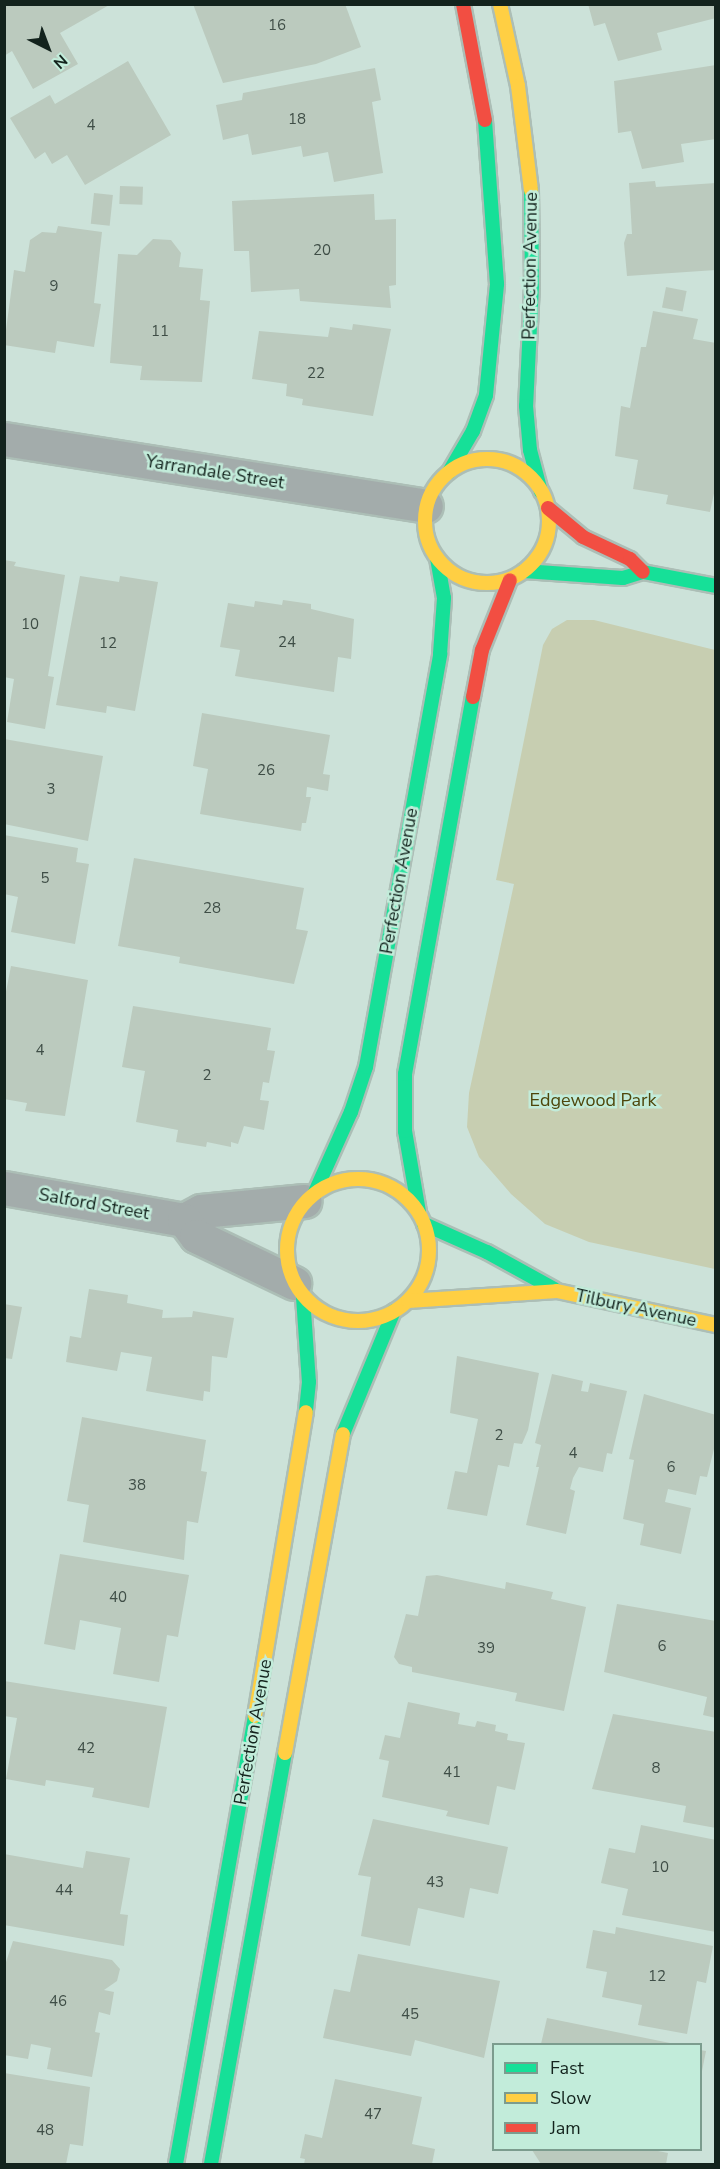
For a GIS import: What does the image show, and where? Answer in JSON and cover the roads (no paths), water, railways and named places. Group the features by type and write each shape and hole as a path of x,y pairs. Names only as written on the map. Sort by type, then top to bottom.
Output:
{"main road":[{"name":"Perfection Avenue","path":"448,472 473,430 486,394 497,284 492,171 481,85 463,4"},
{"name":"Perfection Avenue","path":"500,4 518,86 531,184 533,275 526,406 530,450 542,492"},
{"path":"500,460 531,477 542,492 548,508 545,543 524,571 510,580 486,583 462,579 437,560 425,533 426,506 448,472 464,463 500,460"},
{"path":"548,508 583,537 630,559 643,573"},
{"name":"Perfection Avenue","path":"310,1196 351,1112 366,1067 440,654 444,598 437,560"},
{"path":"524,571 623,578 643,573 716,586"},
{"path":"422,1218 402,1194 370,1181 336,1182 310,1196 293,1220 287,1240 287,1262 298,1290 318,1310 356,1322 394,1311 408,1301 428,1265 422,1218 405,1131 405,1074 482,650 510,580"},
{"name":"Tilbury Avenue","path":"422,1218 557,1291"},
{"name":"Perfection Avenue","path":"176,2164 296,1489 309,1382 298,1290"},
{"name":"Tilbury Avenue","path":"408,1301 557,1291 716,1325"},
{"name":"Perfection Avenue","path":"211,2164 340,1444 356,1396 394,1311"}],"street":[{"name":"Yarrandale Street","path":"4,439 426,506"},
{"name":"Salford Street","path":"4,1188 184,1221"},
{"path":"298,1290 196,1236 184,1221 201,1211 310,1196"}],"park label":[{"name":"Edgewood Park","path":"593,1100"}]}
